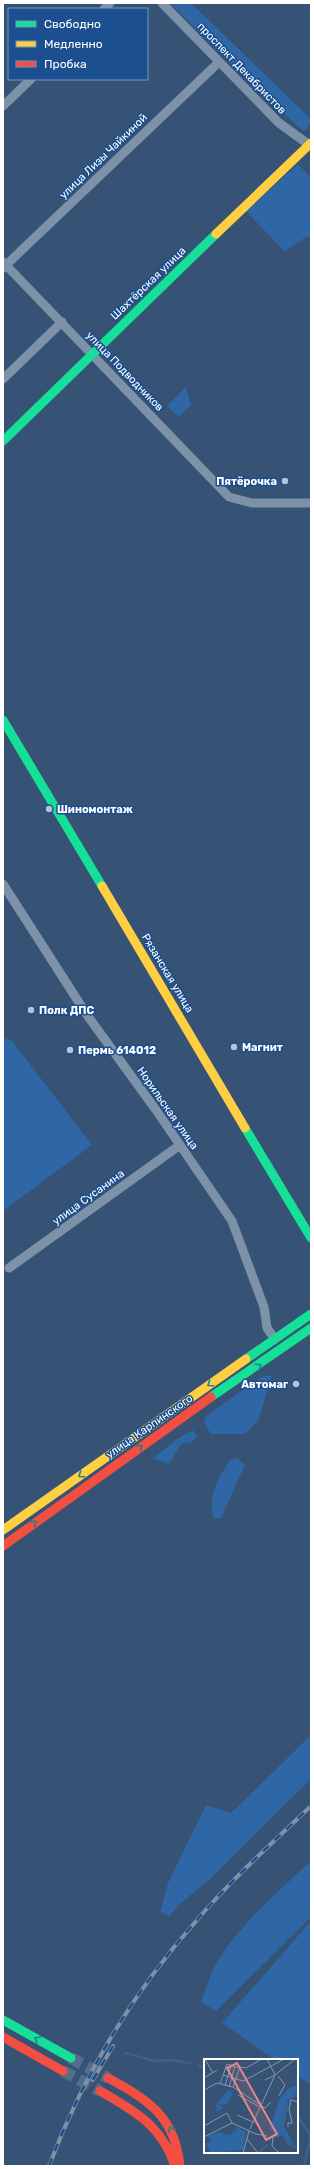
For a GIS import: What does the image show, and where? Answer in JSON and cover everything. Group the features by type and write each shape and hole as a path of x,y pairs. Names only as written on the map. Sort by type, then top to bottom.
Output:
{"main road":[{"name":"Шахтёрская улица","path":"3,441 310,144"},
{"name":"Рязанская улица","path":"3,720 311,1238"},
{"name":"улица Карпинского","path":"3,1530 311,1314"},
{"name":"улица Карпинского","path":"3,1546 128,1456 311,1328"},
{"path":"122,1447 120,1455 128,1456"},
{"path":"95,1466 102,1471 100,1476"},
{"path":"3,2020 71,2058"},
{"path":"3,2037 63,2072"},
{"path":"108,2078 138,2094 160,2113 172,2130 179,2148 180,2166"},
{"path":"100,2091 139,2114 157,2130 169,2148 175,2166"}],"street":[{"name":"проспект Декабристов","path":"162,3 280,124 310,144"},
{"name":"улица Лизы Чайкиной","path":"4,265 219,62"},
{"path":"3,106 30,80"},
{"name":"улица Подводников","path":"4,265 62,322 228,497 252,502 311,504"},
{"path":"3,379 62,322"},
{"name":"Норильская улица","path":"3,884 87,1015 180,1145 232,1221 264,1307 268,1328 275,1339"},
{"name":"улица Сусанина","path":"9,1268 180,1145"}],"shaded area":[{"path":"170,3 191,3 311,119 308,128 303,131 241,74"},
{"path":"298,164 311,178 311,239 307,236 285,252 246,211"},
{"path":"186,387 191,405 179,417 167,406"},
{"path":"3,1038 12,1041 92,1145 3,1211"},
{"path":"272,1375 258,1421 245,1434 211,1434 204,1423 206,1416 261,1377"},
{"path":"193,1430 197,1436 196,1438 191,1442 182,1443 169,1464 153,1458 180,1437"},
{"path":"237,1458 245,1465 221,1518 214,1518 212,1502 218,1480 230,1460"},
{"path":"311,1735 311,1779 210,1879 182,1902 169,1916 160,1912 168,1883 206,1805 231,1813"},
{"path":"311,1861 311,1917 216,2011 201,2002 217,1962 237,1934 273,1896"},
{"path":"311,1921 311,2085 298,2076 298,2059 274,2059 222,2023"}],"waterway":[{"path":"126,2053 154,2061 172,2060 190,2063"},
{"path":"199,2066 204,2067"},
{"path":"298,2116 311,2136 304,2166"}],"tunnel":[{"path":"71,2058 108,2078"},
{"path":"63,2071 100,2091"}],"railway":[{"path":"49,2166 77,2100 94,2068 112,2036 152,1976 197,1920 224,1890 311,1806"},
{"path":"93,2080 113,2046"}],"traffic: fast":[{"path":"3,441 216,234"},
{"path":"3,720 102,886"},
{"path":"245,1128 311,1238"},
{"path":"246,1359 311,1314"},
{"path":"211,1397 311,1328"},
{"path":"3,2020 71,2058"}],"traffic: slow":[{"path":"216,234 311,143"},
{"path":"102,886 245,1128"},
{"path":"3,1530 246,1359"}],"traffic: jam":[{"path":"3,1546 211,1397"},
{"path":"3,2037 63,2071"},
{"path":"108,2078 136,2094 158,2112 166,2122 172,2135 177,2149 180,2166"},
{"path":"100,2091 136,2113 146,2121 163,2140 175,2166"}],"place":[{"name":"Пятёрочка","path":"285,481"},
{"name":"Шиномонтаж","path":"49,809"},
{"name":"Полк ДПС","path":"31,1010"},
{"name":"Магнит","path":"234,1047"},
{"name":"Пермь 614012","path":"70,1050"},
{"name":"Автомаг","path":"296,1384"}]}
